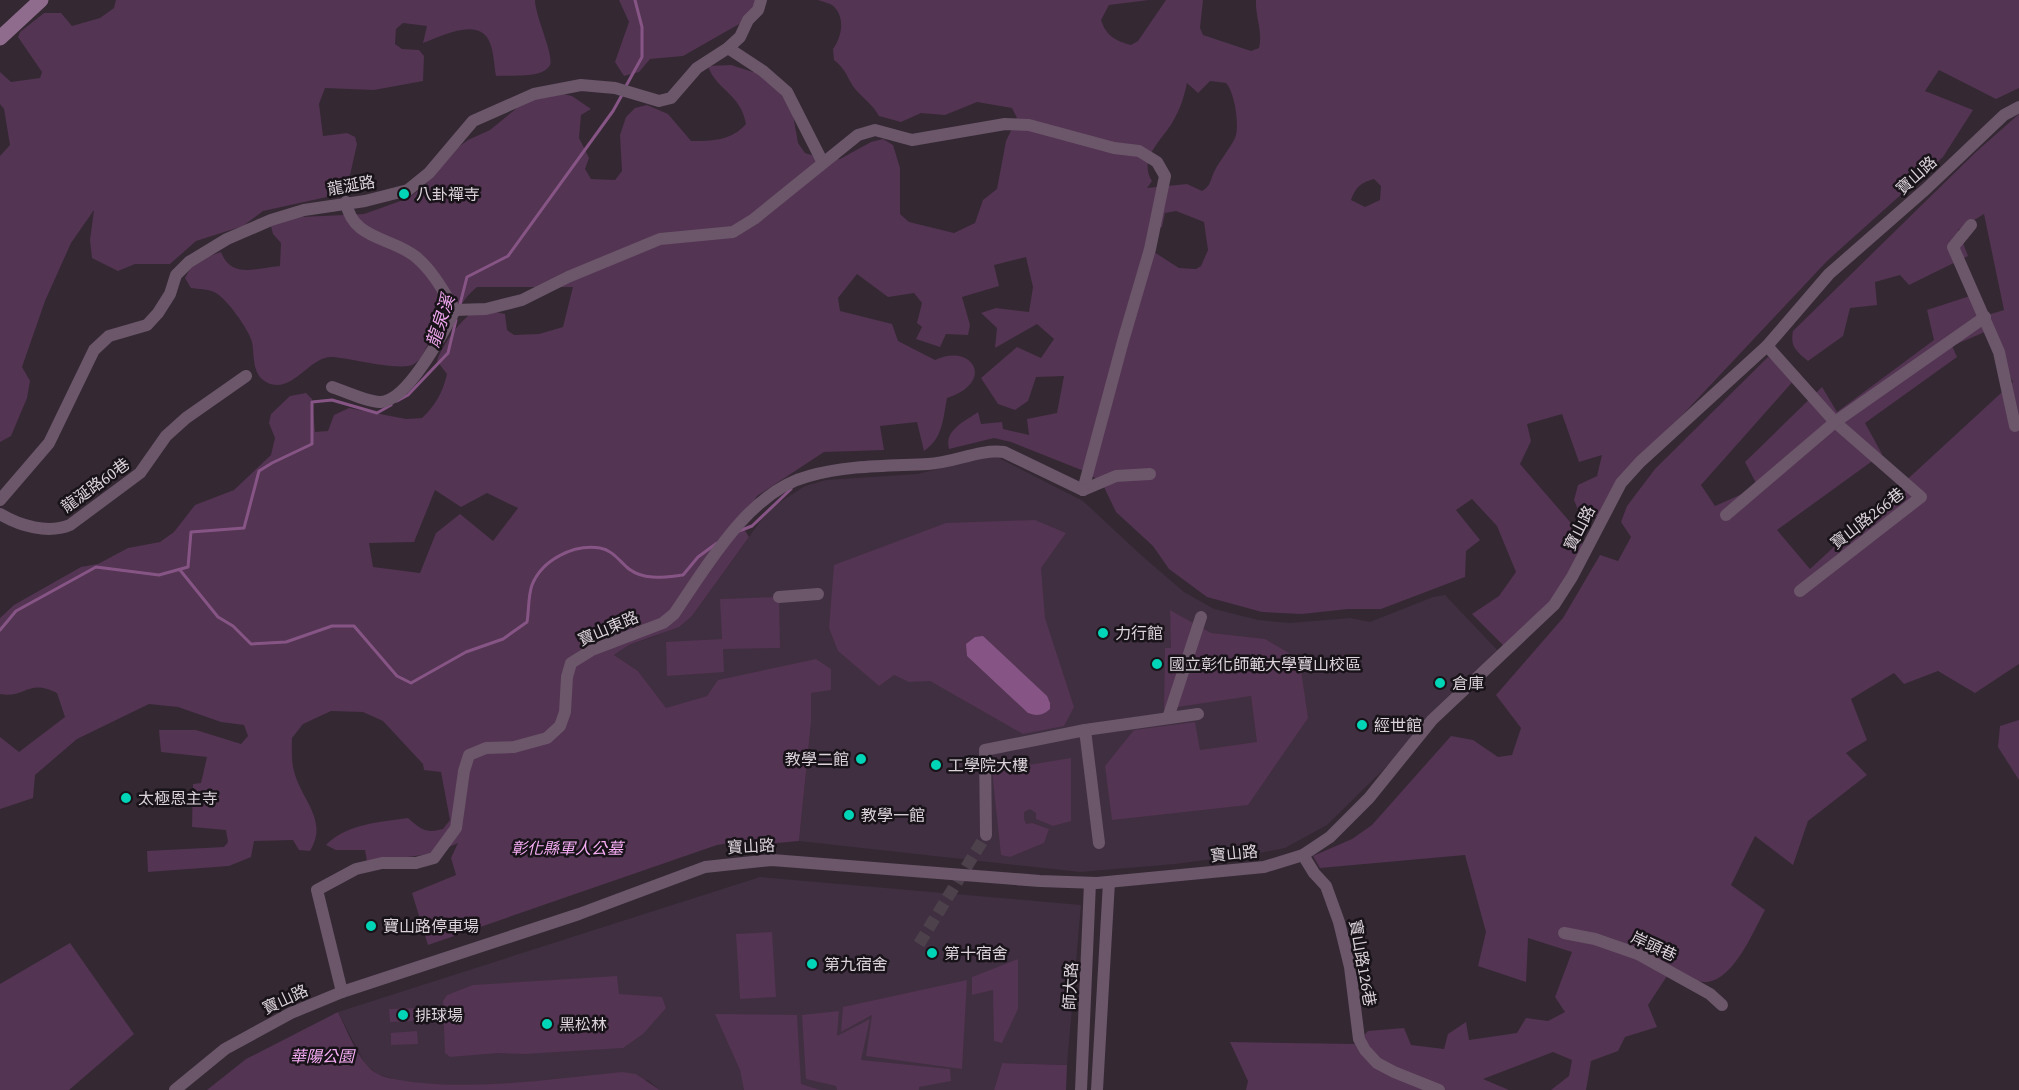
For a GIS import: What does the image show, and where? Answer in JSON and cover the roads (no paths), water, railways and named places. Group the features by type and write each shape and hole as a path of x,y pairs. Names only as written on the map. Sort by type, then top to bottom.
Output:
{"main road":[{"path":"0,38 41,0"}],"street":[{"name":"龍涎路","path":"0,500 49,443 94,350 109,336 147,325 170,294 176,275 189,262 227,239 270,220 304,210 365,201 408,190 429,173 472,121 534,94 580,85 615,88 659,100 671,98 697,68 728,48 740,37 748,20 758,10 761,0"},
{"path":"728,48 763,71 787,92 823,163"},
{"name":"寶山路","path":"176,1090 233,1044 291,1012 342,992 579,914 705,867 772,860 1090,883 1264,867 1303,855 1330,837 1361,806 1432,720 1554,605 1572,577 1621,483 1640,462 1767,346 1829,274 1926,189 2004,115 2019,107"},
{"path":"455,310 486,309 522,300 568,277 660,238 733,232 754,219 858,135 875,130 912,140 1005,124 1029,125 1114,148 1139,151 1157,162 1165,176 1150,249 1083,490"},
{"path":"346,202 354,222 368,235 390,242 416,257 439,284 455,310"},
{"path":"1971,225 1953,247 1999,352 2014,426"},
{"path":"332,387 379,403 391,399 416,375 440,340 455,310"},
{"path":"1726,515 1835,422 1984,317"},
{"name":"寶山路266巷","path":"1767,346 1835,422 1921,497 1800,591"},
{"name":"龍涎路60巷","path":"0,514 13,521 44,529 70,525 140,473 166,436 186,418 246,376"},
{"name":"寶山東路","path":"342,992 317,890 356,868 382,864 416,863 434,858 456,828 464,771 469,755 486,748 514,747 547,738 560,726 566,712 567,677 571,663 592,651 663,623 674,614 725,541 757,507 782,486 808,476 841,469 934,464 991,450 1004,452 1083,490"},
{"path":"1083,490 1116,476 1150,474"},
{"path":"778,597 818,594"},
{"path":"1168,718 1201,618"},
{"path":"986,835 985,750 1085,730 1198,714"},
{"path":"1085,730 1099,843"},
{"name":"寶山路126巷","path":"1303,855 1314,873 1326,886 1340,922 1350,967 1359,1039 1365,1050 1377,1063 1439,1090"},
{"path":"1096,1090 1109,882"},
{"name":"師大路","path":"1081,1090 1090,883"},
{"name":"岸頭巷","path":"1564,933 1595,939 1638,954 1710,994 1722,1005"}],"waterway":[{"name":"龍泉溪","path":"626,86 642,57 642,27 635,0"},
{"name":"龍泉溪","path":"459,308 467,277 508,256 613,111 622,95"},
{"name":"龍泉溪","path":"397,401 408,395 448,353 456,320"},
{"name":"龍泉溪","path":"0,630 16,611 96,567 159,575 188,567 191,532 244,528 259,471 312,444 312,402 332,400 377,413 391,405"},
{"path":"739,531 752,526 791,489"},
{"path":"180,570 218,617 233,626 251,644 286,642 332,626 354,626 397,676 411,683 466,652 503,639 527,622 530,594 537,576 551,561 569,551 590,547 605,549 635,573 648,577 669,577 683,575 698,557 717,543"}],"tunnel":[{"path":"919,944 986,835"}],"place":[{"name":"八卦禪寺","path":"404,194"},
{"name":"力行館","path":"1103,633"},
{"name":"國立彰化師範大學寶山校區","path":"1157,664"},
{"name":"倉庫","path":"1440,683"},
{"name":"經世館","path":"1362,725"},
{"name":"教學二館","path":"861,759"},
{"name":"工學院大樓","path":"936,765"},
{"name":"太極恩主寺","path":"126,798"},
{"name":"教學一館","path":"849,815"},
{"name":"寶山路停車場","path":"371,926"},
{"name":"第十宿舍","path":"932,953"},
{"name":"第九宿舍","path":"812,964"},
{"name":"排球場","path":"403,1015"},
{"name":"黑松林","path":"547,1024"}],"park label":[{"name":"彰化縣軍人公墓","path":"567,848"},
{"name":"華陽公園","path":"322,1056"}]}
